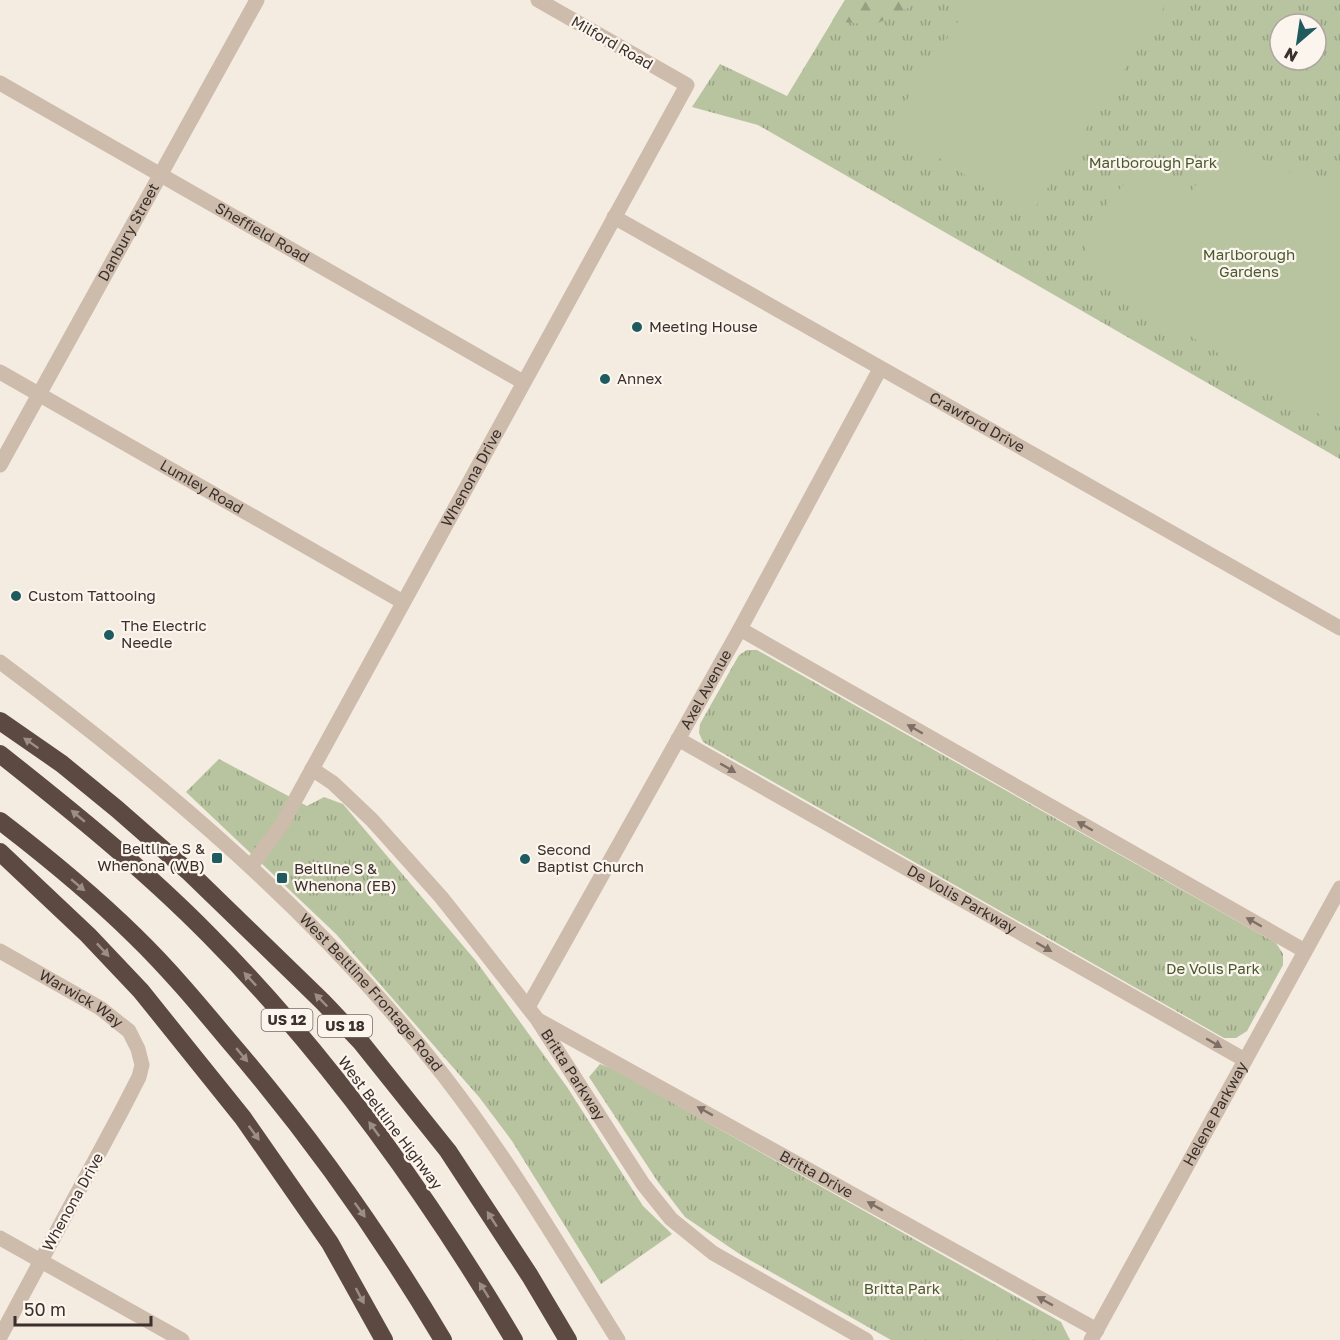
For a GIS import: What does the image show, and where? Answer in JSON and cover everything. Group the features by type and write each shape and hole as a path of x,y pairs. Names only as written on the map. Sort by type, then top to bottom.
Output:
{"highway":[{"name":"US 18","path":"0,721 62,764 190,873 360,1041 448,1151 530,1276 568,1340"},
{"name":"West Beltline Highway","path":"0,754 105,839 162,889 210,935 264,994 316,1055 408,1175 514,1340"},
{"path":"0,821 135,936 184,987 275,1095 334,1175 408,1280 443,1340"},
{"path":"0,852 42,889 141,991 243,1118 330,1243 384,1340"}],"street":[{"name":"Danbury Street","path":"0,465 257,0"},
{"name":"Milford Road","path":"538,0 687,85"},
{"name":"Sheffield Road","path":"0,83 523,382"},
{"name":"Whenona Drive","path":"251,866 282,824 687,85"},
{"name":"Crawford Drive","path":"614,217 1340,628"},
{"name":"Axel Avenue","path":"533,1013 678,739 880,369"},
{"name":"Lumley Road","path":"0,372 403,602"},
{"path":"740,629 1305,951"},
{"name":"West Beltline Frontage Road","path":"0,662 131,763 251,866 356,973 444,1076 508,1162 618,1340"},
{"name":"De Volis Parkway","path":"678,739 1245,1060"},
{"name":"Britta Parkway","path":"312,769 333,783 372,820 441,897 533,1013 643,1184 670,1219 713,1253 866,1340"},
{"name":"Helene Parkway","path":"1094,1335 1340,888"},
{"name":"Warwick Way","path":"0,951 100,1008 129,1031 138,1049 142,1065"},
{"name":"Britta Drive","path":"533,1013 1094,1335"},
{"name":"Whenona Drive","path":"0,1337 121,1112 139,1077 142,1065"},
{"path":"0,1238 182,1340"}],"green space":[{"name":"Marlborough Park","path":"845,0 1340,0 1340,459 758,125 692,107 720,64 787,96"},
{"path":"845,0 916,0 914,5 874,25 832,21"},
{"path":"972,0 1169,0 1029,217 890,126"},
{"name":"Marlborough Gardens","path":"1228,144 1325,187 1340,182 1340,427 1106,285 1079,237 1147,157 1188,195"},
{"name":"De Volis Park","path":"747,650 757,650 1276,943 1283,954 1283,965 1247,1031 1236,1038 1224,1038 703,742 699,733 700,724 739,655"},
{"path":"219,759 307,806 324,797 343,804 476,961 567,1087 643,1206 672,1234 601,1284 512,1141 479,1097 336,934 186,792"},
{"name":"Britta Park","path":"600,1064 613,1069 1061,1322 1070,1340 891,1340 741,1255 685,1217 658,1182 589,1077"}],"place":[{"name":"Meeting House","path":"637,327"},
{"name":"Annex","path":"605,379"},
{"name":"Custom Tattooing","path":"16,596"},
{"name":"The Electric Needle","path":"109,635"},
{"name":"Beltline S & Whenona (WB)","path":"217,858"},
{"name":"Second Baptist Church","path":"525,859"},
{"name":"Beltline S & Whenona (EB)","path":"282,878"}]}
